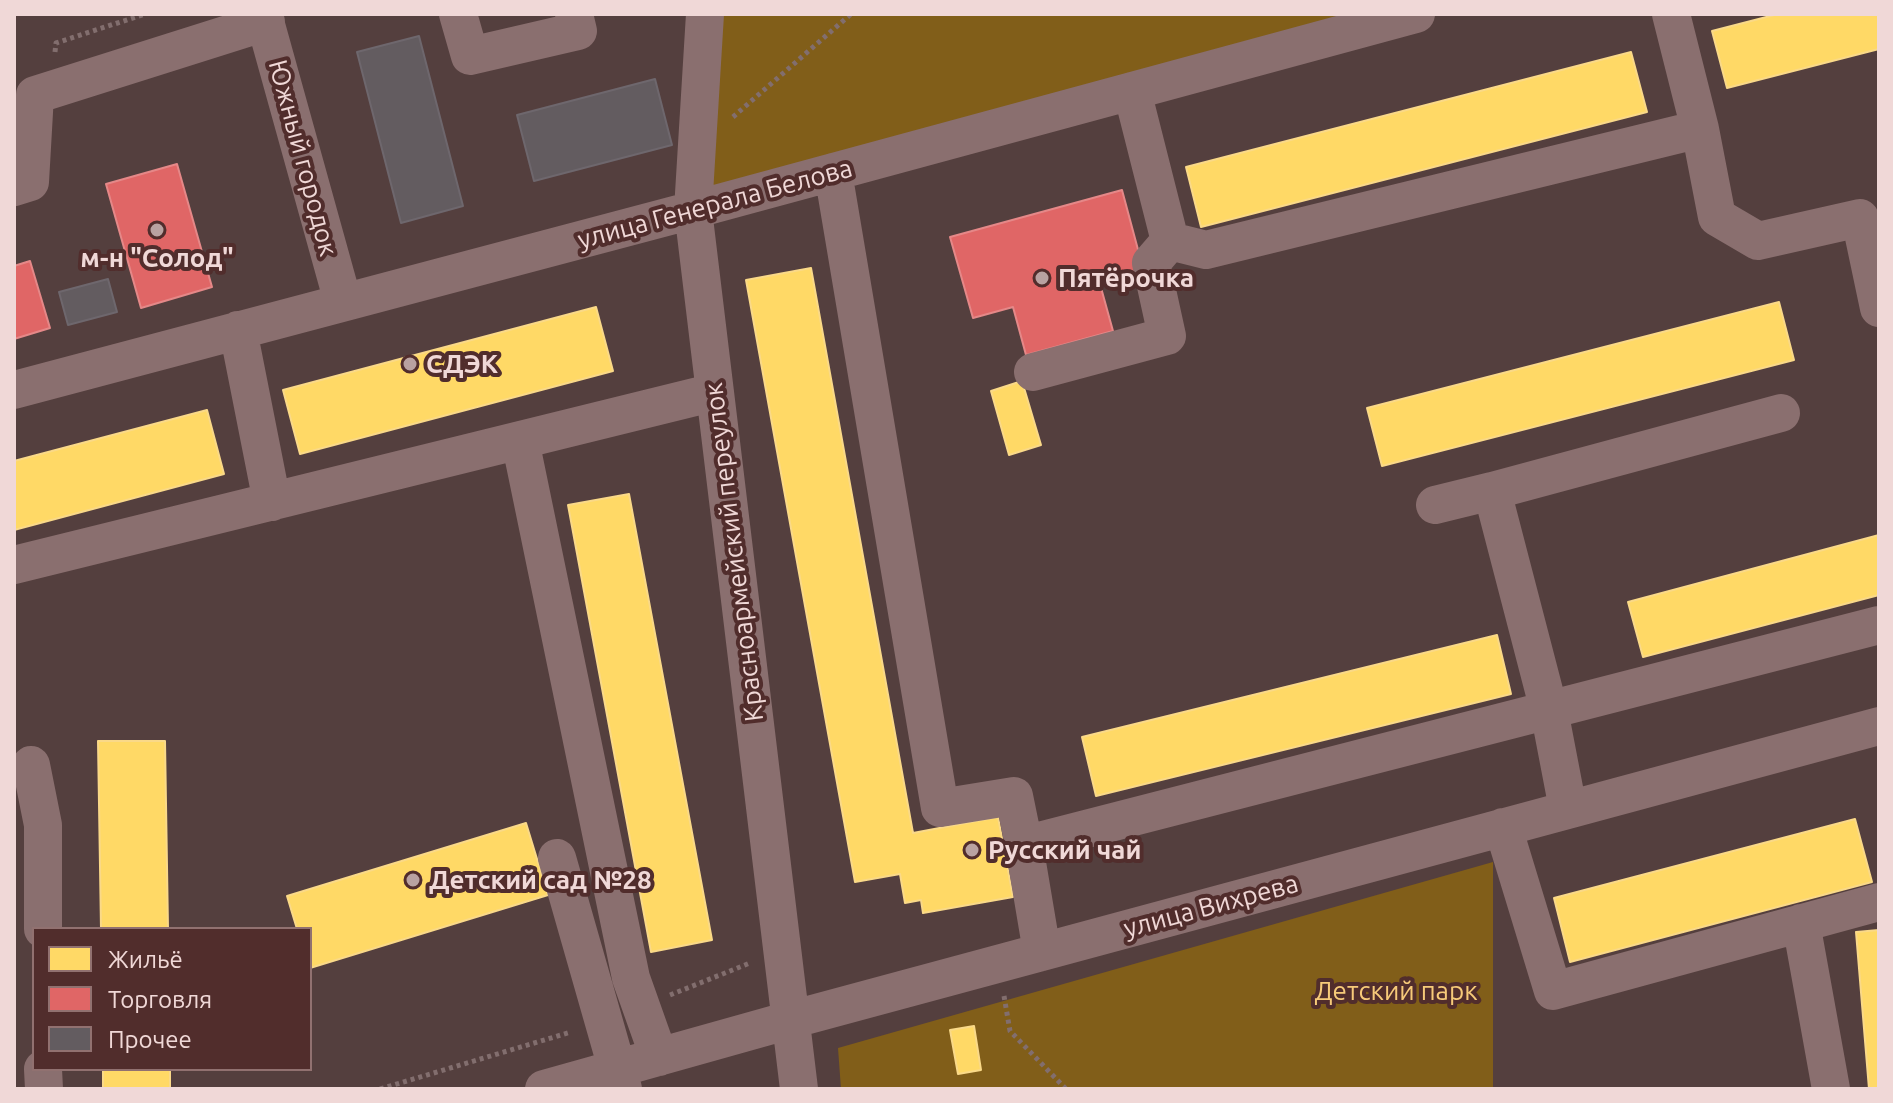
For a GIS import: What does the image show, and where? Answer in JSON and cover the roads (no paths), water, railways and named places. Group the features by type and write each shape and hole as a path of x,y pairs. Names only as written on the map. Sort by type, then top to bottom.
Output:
{"street":[{"path":"458,14 470,56 578,31 574,14"},
{"name":"Красноармейский переулок","path":"705,14 693,210 799,1089"},
{"name":"улица Генерала Белова","path":"14,390 1416,14"},
{"path":"1671,14 1700,129 1717,217 1758,241 1860,218 1879,308"},
{"path":"14,187 30,182 25,95 264,18"},
{"name":"Южный городок","path":"264,18 343,302"},
{"path":"1132,91 1170,241"},
{"path":"1170,241 1206,250 1700,129"},
{"path":"833,172 940,808 1014,796 1042,952"},
{"path":"1033,372 1167,336 1151,263 1170,241"},
{"path":"238,330 272,502"},
{"path":"14,565 715,392"},
{"path":"1435,505 1781,413"},
{"path":"520,440 631,978 659,1057"},
{"path":"1492,491 1549,710 1568,809"},
{"path":"1024,845 1879,625"},
{"name":"улица Вихрева","path":"544,1089 620,1079 659,1057 790,1020 1879,726"},
{"path":"31,765 43,825 43,927"},
{"path":"1503,827 1553,991 1879,902"},
{"path":"557,858 620,1079"},
{"path":"1801,923 1831,1089"}],"place":[{"name":"м-н \"Солод\"","path":"157,230"},
{"name":"Пятёрочка","path":"1042,278"},
{"name":"СДЭК","path":"410,364"},
{"name":"Русский чай","path":"972,850"},
{"name":"Детский сад №28","path":"413,880"}],"park label":[{"name":"Детский парк","path":"1396,991"}]}
